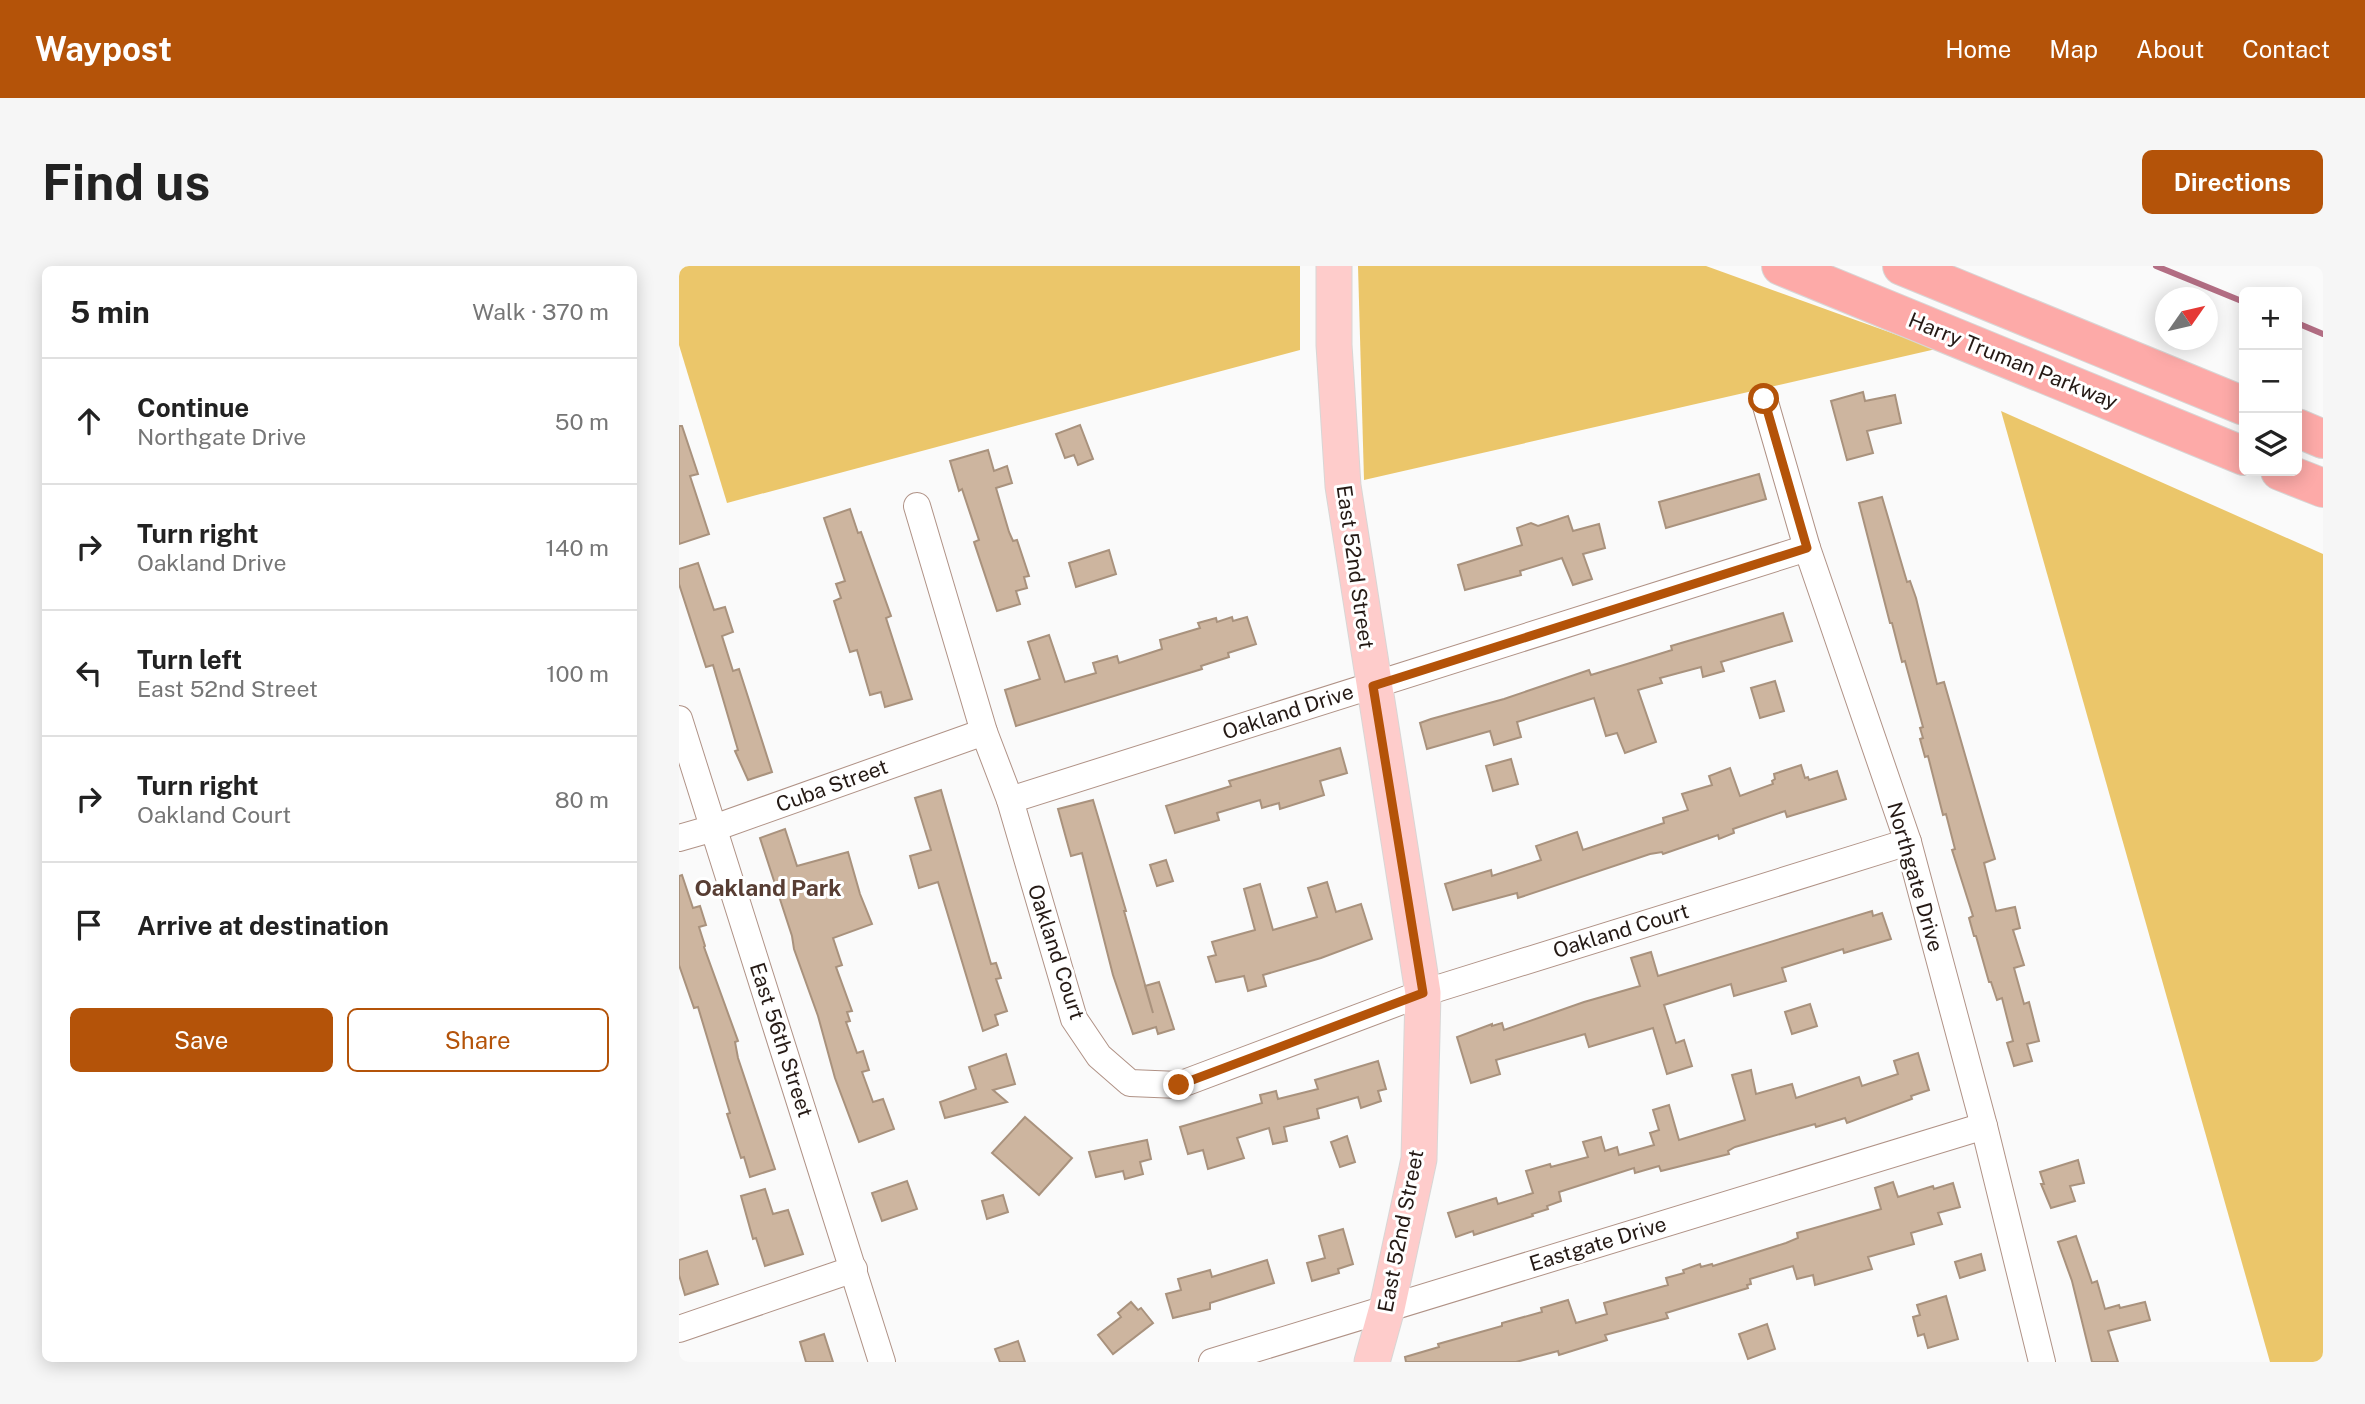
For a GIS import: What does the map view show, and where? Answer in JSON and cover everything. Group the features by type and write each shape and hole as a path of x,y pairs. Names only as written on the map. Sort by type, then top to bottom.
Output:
{"highway":[{"name":"Harry Truman Parkway","path":"1781,266 2239,454"},
{"path":"1902,266 2239,405"},
{"path":"1909,266 2239,390"},
{"path":"2300,413 2323,422"},
{"path":"2302,430 2323,439"},
{"path":"2293,476 2323,488"}],"main road":[{"name":"East 52nd Street","path":"1334,266 1334,345 1343,486 1423,993 1419,1159 1387,1308 1372,1362"}],"street":[{"name":"Northgate Drive","path":"1764,399 1807,548 1907,842 1984,1126 2042,1362"},
{"name":"Oakland Court","path":"917,506 984,732 1010,800 1074,1019 1099,1056 1130,1083 1179,1085 1423,993 1907,842"},
{"name":"Oakland Drive","path":"1010,800 1807,548"},
{"name":"East 56th Street","path":"679,719 883,1362"},
{"name":"Cuba Street","path":"679,838 984,732"},
{"name":"Eastgate Drive","path":"1212,1362 1984,1126"},
{"path":"679,1329 854,1269"}],"shaded area":[{"path":"679,266 1300,266 1300,350 727,503 679,345"},
{"path":"1358,266 1706,266 1936,349 1364,480"},
{"path":"2001,411 2323,554 2323,1362 2270,1362"}],"building":[{"path":"1863,392 1865,401 1895,395 1901,423 1867,431 1873,453 1847,460 1831,401"},
{"path":"1080,425 1093,459 1078,465 1074,455 1065,458 1056,434"},
{"path":"679,426 682,426 698,474 690,476 709,534 679,544"},
{"path":"988,450 994,471 1007,466 1012,483 996,488 1009,532 1013,541 1017,540 1029,576 1024,577 1027,588 1016,591 1020,604 997,611 974,542 979,540 950,461"},
{"path":"1759,474 1766,499 1666,528 1659,502"},
{"path":"1882,497 1907,582 1910,581 1916,598 1937,684 1944,682 1995,859 1984,863 1996,911 2015,907 2020,928 2013,930 2024,965 2014,968 2024,1004 2029,1002 2039,1041 2027,1044 2032,1061 2014,1066 2007,1043 2013,1041 2002,998 1997,1000 1974,936 1969,918 1973,916 1952,850 1955,849 1946,814 1943,815 1928,756 1925,757 1920,739 1923,738 1920,728 1923,727 1905,661 1902,662 1890,623 1859,503"},
{"path":"850,509 891,616 886,618 912,699 885,707 881,692 870,695 857,650 850,652 834,601 841,598 836,584 845,581 824,518"},
{"path":"1568,516 1573,531 1599,524 1605,548 1583,554 1592,579 1573,585 1562,558 1520,571 1521,575 1465,590 1458,565 1522,545 1517,528 1531,523 1538,526"},
{"path":"1109,550 1116,574 1076,587 1069,563"},
{"path":"698,563 714,610 725,607 733,632 722,636 733,671 739,669 772,772 748,780 735,751 738,750 713,665 706,667 679,584 679,569"},
{"path":"1783,613 1792,641 1721,662 1724,671 1703,677 1701,667 1660,678 1662,683 1638,690 1656,742 1625,753 1617,733 1606,736 1594,698 1517,722 1521,737 1494,745 1490,731 1427,749 1420,723 1504,699 1589,670 1591,675 1672,650 1671,646"},
{"path":"1232,617 1233,621 1247,617 1256,644 1228,653 1229,657 1201,666 1202,669 1016,726 1005,690 1040,679 1028,642 1049,635 1065,682 1096,673 1093,663 1117,656 1119,663 1162,649 1160,640 1200,628 1198,623 1216,618 1217,622"},
{"path":"1775,681 1784,711 1760,718 1751,688"},
{"path":"1340,748 1347,773 1320,781 1324,795 1280,809 1279,803 1262,808 1260,800 1217,813 1219,820 1175,833 1166,806 1231,786 1229,781"},
{"path":"1511,759 1518,784 1493,791 1486,766"},
{"path":"1801,765 1805,778 1808,777 1809,780 1837,771 1846,799 1787,817 1785,811 1733,829 1734,833 1719,839 1718,835 1663,854 1650,854 1518,898 1517,893 1453,910 1445,884 1491,870 1492,876 1541,860 1536,846 1577,832 1583,850 1664,823 1663,818 1688,810 1682,794 1712,785 1709,776 1730,768 1740,796 1773,784 1774,774"},
{"path":"941,790 991,964 996,963 1001,978 996,979 1007,1011 995,1015 998,1025 983,1031 938,882 919,888 910,856 931,850 915,798"},
{"path":"1093,800 1145,986 1159,982 1174,1029 1158,1034 1156,1027 1133,1034 1113,975 1082,853 1071,856 1058,809"},
{"path":"785,829 797,866 848,852 872,924 833,938 842,965 836,967 852,1011 847,1012 850,1021 846,1022 857,1053 863,1051 869,1070 862,1072 873,1102 883,1099 894,1129 859,1142 835,1078 818,1016 760,838"},
{"path":"1166,860 1173,881 1157,886 1150,865"},
{"path":"682,875 693,908 700,906 706,925 699,927 704,947 738,1041 735,1042 738,1058 775,1169 750,1177 727,1114 730,1113 698,1007 694,1008 679,965 679,876"},
{"path":"1327,882 1336,912 1361,904 1372,939 1263,975 1266,986 1248,991 1244,976 1216,982 1208,957 1216,955 1212,942 1255,930 1244,889 1260,884 1273,930 1317,917 1308,888"},
{"path":"1872,911 1873,916 1882,913 1891,939 1844,953 1843,949 1782,968 1786,981 1734,996 1731,984 1664,1005 1676,1043 1684,1040 1692,1066 1667,1074 1653,1028 1589,1047 1585,1034 1496,1060 1500,1074 1471,1083 1457,1037 1492,1024 1502,1023 1504,1030 1640,986 1631,958 1651,952 1658,976"},
{"path":"1810,1004 1817,1026 1792,1034 1785,1012"},
{"path":"1918,1053 1929,1090 1911,1096 1912,1099 1847,1123 1845,1118 1816,1127 1815,1124 1735,1147 1728,1151 1729,1154 1661,1171 1659,1166 1635,1173 1634,1168 1559,1192 1561,1201 1532,1214 1533,1216 1474,1235 1473,1231 1456,1237 1448,1213 1496,1198 1498,1204 1533,1193 1526,1171 1588,1157 1583,1142 1601,1137 1605,1151 1617,1147 1619,1155 1654,1145 1650,1133 1659,1130 1653,1110 1669,1105 1679,1140 1745,1120 1732,1075 1751,1070 1756,1094 1792,1084 1796,1098 1859,1077 1862,1086 1898,1074 1894,1061"},
{"path":"1006,1054 1015,1084 993,1090 1007,1102 945,1118 940,1102 976,1089 969,1067"},
{"path":"1378,1061 1386,1089 1378,1091 1381,1101 1361,1108 1358,1097 1317,1109 1319,1118 1284,1127 1287,1141 1273,1144 1269,1128 1237,1138 1244,1158 1208,1169 1203,1150 1188,1154 1180,1127 1262,1103 1260,1095 1276,1091 1278,1099 1318,1089 1315,1080"},
{"path":"1025,1117 1072,1158 1039,1195 992,1153"},
{"path":"1347,1136 1355,1162 1340,1167 1331,1142"},
{"path":"1147,1140 1151,1159 1140,1162 1143,1174 1125,1179 1123,1171 1096,1177 1089,1152"},
{"path":"2078,1160 2084,1183 2070,1186 2075,1201 2051,1208 2041,1184 2044,1184 2040,1172"},
{"path":"907,1181 917,1209 882,1221 872,1193"},
{"path":"1893,1182 1898,1197 1953,1183 1960,1207 1938,1213 1942,1224 1911,1233 1914,1244 1868,1257 1872,1269 1815,1285 1813,1275 1797,1279 1793,1266 1750,1279 1748,1288 1666,1313 1668,1318 1605,1335 1607,1340 1559,1355 1558,1351 1516,1362 1406,1362 1405,1357 1439,1347 1438,1344 1502,1326 1502,1323 1542,1312 1541,1308 1568,1300 1576,1323 1607,1314 1604,1303 1668,1285 1666,1278 1684,1273 1683,1270 1700,1264 1701,1267 1713,1266 1786,1243 1798,1238 1797,1233 1881,1209 1875,1188"},
{"path":"765,1189 773,1214 788,1210 803,1254 765,1266 756,1238 753,1239 741,1196"},
{"path":"1003,1195 1008,1212 987,1219 982,1201"},
{"path":"1343,1229 1353,1264 1338,1269 1339,1273 1312,1281 1307,1263 1325,1258 1319,1236"},
{"path":"2076,1236 2092,1283 2097,1281 2105,1309 2145,1302 2150,1320 2108,1331 2118,1362 2092,1362 2072,1281 2058,1242"},
{"path":"707,1251 718,1284 685,1295 679,1275 679,1260"},
{"path":"1981,1254 1985,1270 1960,1278 1955,1262"},
{"path":"1267,1260 1274,1283 1210,1303 1210,1309 1173,1318 1166,1294 1181,1290 1178,1279 1210,1270 1212,1277"},
{"path":"1946,1296 1958,1339 1928,1348 1924,1334 1918,1336 1913,1317 1920,1315 1917,1305"},
{"path":"1131,1302 1138,1310 1141,1308 1153,1323 1113,1354 1098,1335 1121,1317 1118,1313"},
{"path":"1767,1324 1775,1349 1748,1359 1739,1334"},
{"path":"824,1334 833,1362 806,1362 800,1342"},
{"path":"1018,1341 1025,1362 1000,1362 995,1349"}],"waterway":[{"path":"2156,266 2239,300"},
{"path":"2302,325 2323,334"}],"district":[{"name":"Oakland Park","path":"768,888"}],"route":[{"path":"1179,1085 1423,993 1373,686 1807,548 1764,399"}]}
